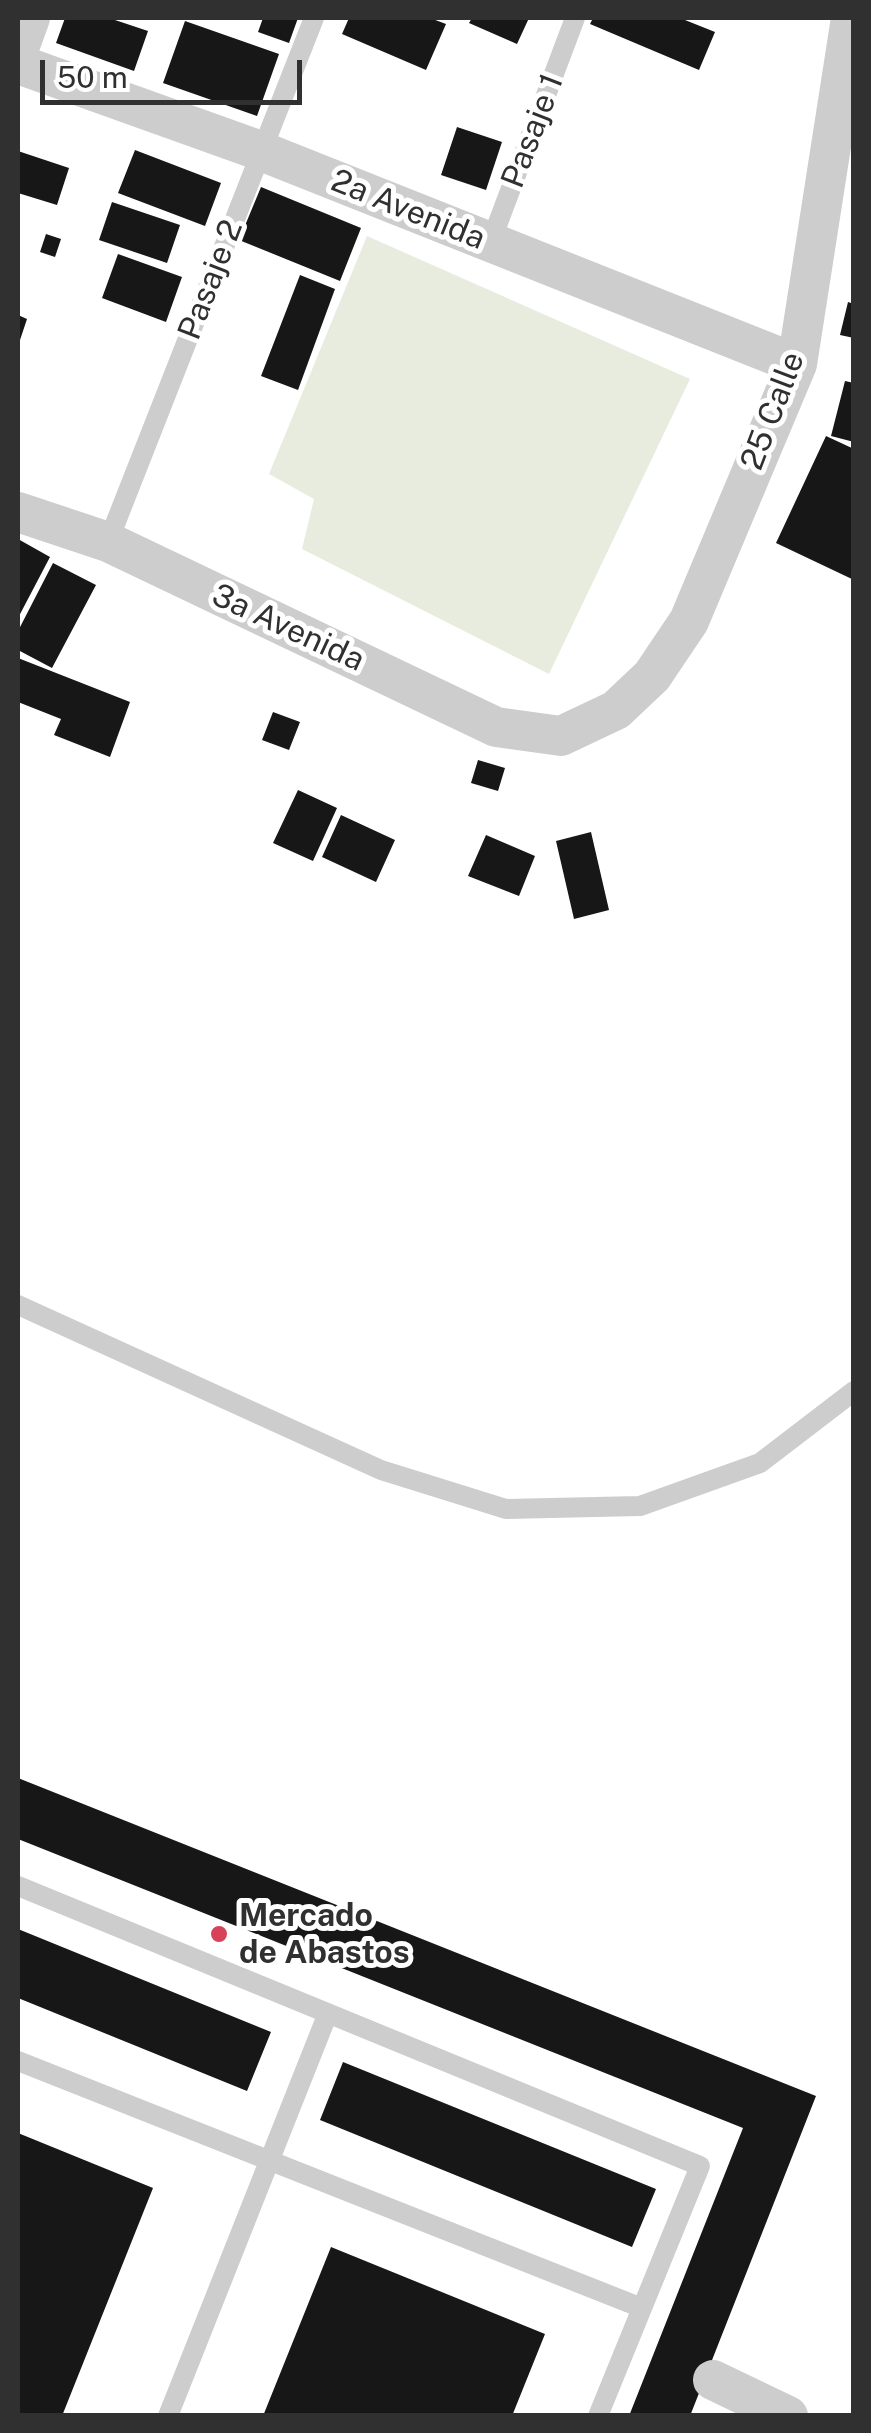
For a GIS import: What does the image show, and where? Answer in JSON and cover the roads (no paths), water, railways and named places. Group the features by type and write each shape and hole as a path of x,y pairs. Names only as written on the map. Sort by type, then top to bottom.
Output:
{"street":[{"path":"18,51 30,18"},
{"name":"25 Calle","path":"561,736 616,710 652,676 689,620 796,364 851,18"},
{"name":"2a Avenida","path":"18,64 261,151 796,364"},
{"name":"3a Avenida","path":"18,512 108,542 496,727 561,736"},
{"path":"713,2380 788,2416"}],"lane":[{"name":"Pasaje 2","path":"108,542 314,18"},
{"name":"Pasaje 1","path":"490,244 575,18"},
{"path":"18,1305 380,1470 506,1509 640,1506 760,1463 854,1390"},
{"path":"18,1886 700,2166 598,2416"},
{"path":"168,2416 328,2014"},
{"path":"18,2061 642,2308"}],"place":[{"name":"Mercado de Abastos","path":"219,1934"}]}
